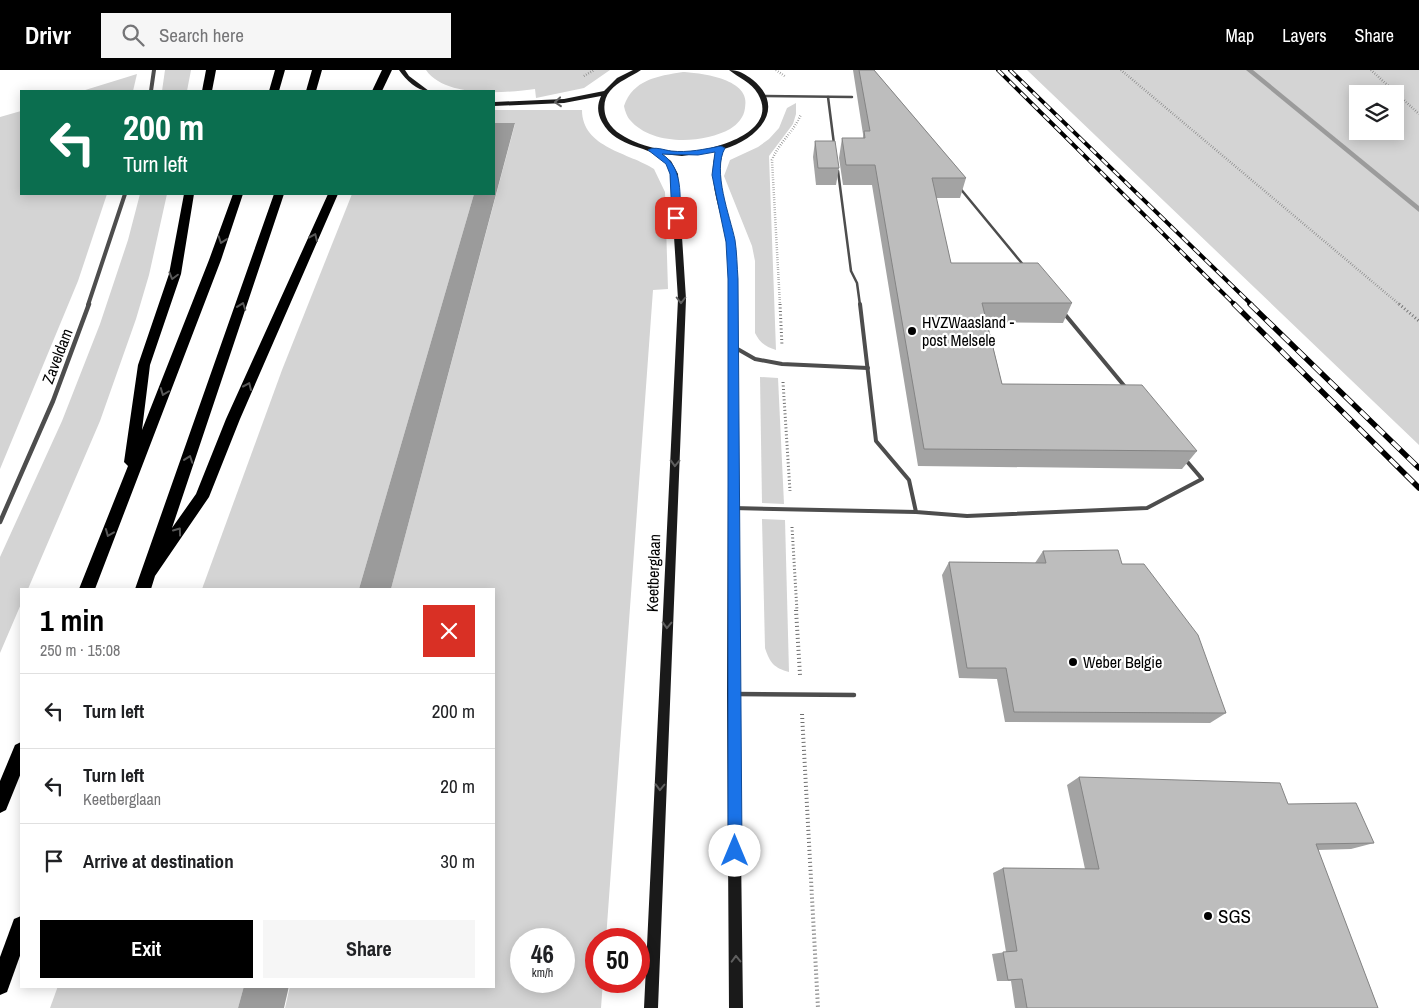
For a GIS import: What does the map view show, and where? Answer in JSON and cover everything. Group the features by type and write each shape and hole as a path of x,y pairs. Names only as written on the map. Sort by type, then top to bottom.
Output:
{"highway":[{"path":"207,90 211,70"},
{"path":"274,90 280,70"},
{"path":"311,90 317,70"},
{"path":"378,90 386,70"},
{"path":"127,488 144,365 174,274 189,195"},
{"path":"87,588 238,195"},
{"path":"143,588 256,266 279,195"},
{"path":"150,571 202,497 233,419 333,195"},
{"path":"0,804 20,754"},
{"path":"0,985 20,929"}],"main road":[{"path":"402,70 407,77 425,90"},
{"path":"638,70 615,82 605,93 601,104 601,115 607,126 618,136 633,144 674,154 698,153 721,148 739,141 754,132 763,120 766,108 765,96 748,78 733,70"},
{"path":"495,104 564,102 605,93"},
{"path":"721,148 717,155 716,175 731,242 733,279 733,694 736,1008"},
{"name":"Keetberglaan","path":"651,1008 682,299 674,174 669,162 652,150"}],"street":[{"path":"150,90 154,70"},
{"name":"Zaveldam","path":"0,522 33,451 66,368 91,300 125,195"}],"lane":[{"path":"765,96 852,97"},
{"path":"828,96 834,145"},
{"path":"837,164 851,271 857,283 876,442 909,480 916,512"},
{"path":"956,184 1031,274"},
{"path":"1057,305 1132,396"},
{"path":"732,346 755,359 782,364 868,368"},
{"path":"733,508 916,512 968,516 1147,508 1202,479 1183,456"},
{"path":"733,694 854,695"}],"path":[{"path":"1121,70 1419,321"},
{"path":"1371,70 1419,114"}],"shaded area":[{"path":"165,70 191,70 187,90 162,90"},
{"path":"426,70 610,70 584,88 536,98 535,89 508,92 469,90 447,85 435,79"},
{"path":"1027,70 1419,70 1419,445"},
{"path":"683,72 713,76 733,84 741,90 745,98 745,108 738,123 730,129 706,138 678,140 651,134 630,120 624,106 633,90 655,78"},
{"path":"137,74 133,90 85,90"},
{"path":"796,103 796,114 793,124 769,156 776,350 764,344 755,333 755,261 752,246 724,176 730,160 758,147 769,139 779,128 787,108"},
{"path":"495,110 582,110 584,123 598,141 654,169 665,192 668,289 653,290 607,928 585,928 585,993 602,993 601,1008 285,1008 290,988 495,988 495,588 391,588 515,124 495,123"},
{"path":"20,111 20,195 107,195 78,281 0,469 0,117"},
{"path":"495,123 515,123 391,588 359,588 474,195 495,195"},
{"path":"140,195 167,195 149,275 136,319 100,421 28,588 20,588 20,606 0,653 0,557 62,421 100,324 128,240"},
{"path":"352,195 474,195 359,588 202,588 282,370"},
{"path":"760,377 778,378 784,504 762,503"},
{"path":"762,519 785,520 789,672 773,664 765,648"},
{"path":"57,988 243,988 238,1008 50,1008"},
{"path":"243,988 289,988 284,1008 238,1008"}],"building":[{"path":"859,70 874,70 966,178 932,178 951,263 1038,263 1072,303 982,303 1002,384 1142,385 1197,451 924,449 875,165 846,165 842,138 865,138 864,131 870,131"},
{"path":"815,141 835,141 839,168 818,168"},
{"name":"Weber Belgie","path":"1118,550 1122,564 1144,564 1198,635 1226,713 1014,712 1006,668 967,668 949,562 1046,563 1043,551"},
{"path":"1079,777 1280,783 1288,804 1356,803 1374,843 1316,844 1378,1008 1027,1008 1022,979 1008,980 1003,952 1017,951 1003,868 1099,869"}],"waterway":[{"path":"1249,70 1419,210"}],"railway":[{"path":"998,70 1235,305"},
{"path":"1010,70 1252,305"},
{"path":"1234,304 1419,488"},
{"path":"1250,304 1419,468"}],"place":[{"name":"HVZWaasland - post Melsele","path":"912,331"},
{"name":"Weber Belgie","path":"1073,662"},
{"name":"SGS","path":"1208,916"}],"route":[{"path":"676,218 674,174 669,162 652,150 674,154 698,153 721,148 717,155 716,175 731,242 733,279 735,851"}]}
